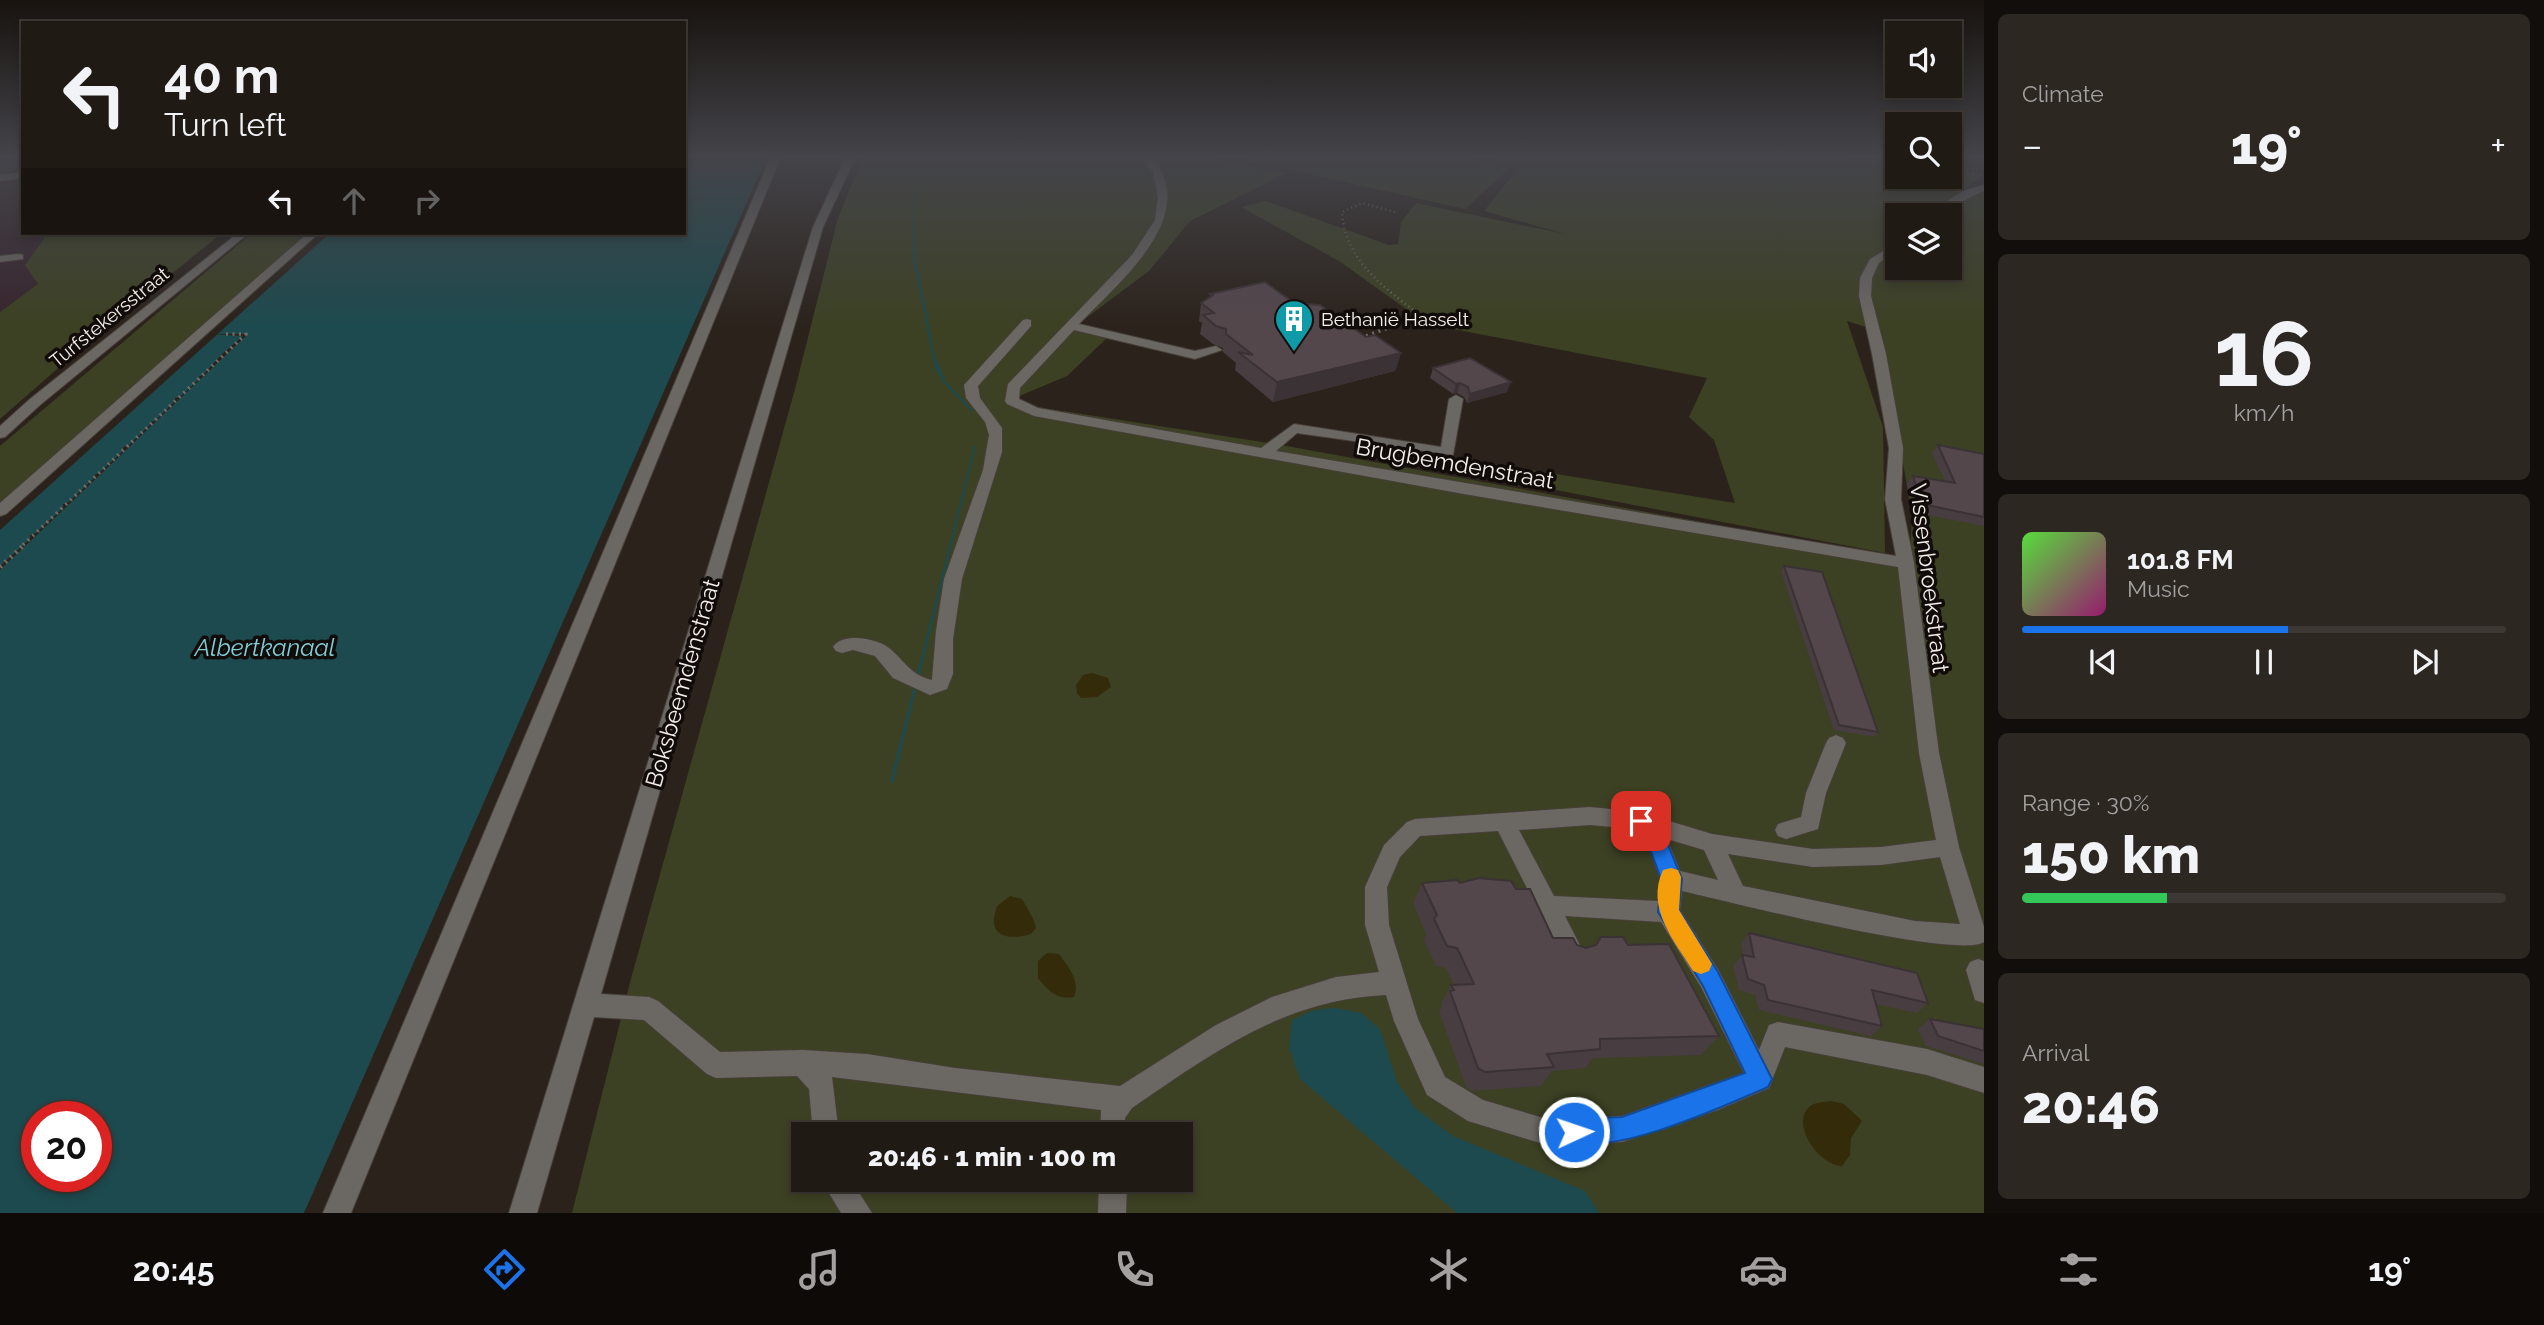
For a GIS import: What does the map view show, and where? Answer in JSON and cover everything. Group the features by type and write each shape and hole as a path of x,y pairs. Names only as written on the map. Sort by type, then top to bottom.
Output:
{"street":[{"path":"337,1213 752,213"},
{"name":"Boksbeemdenstraat","path":"523,1213 818,227 825,213"},
{"path":"1071,326 1136,257 1160,220 1161,213"},
{"name":"Turfstekersstraat","path":"0,434 35,402 242,235"},
{"path":"0,511 312,235"},
{"name":"Vissenbroekstraat","path":"1736,894 1915,931 1975,936 1948,847 1929,753 1906,563 1893,499 1896,448 1880,354 1865,296 1866,278 1874,261 1885,254"},
{"path":"0,259 19,257"},
{"path":"842,647 852,643 881,651 900,673 930,688 940,684 946,667 943,648 953,578 985,484 996,435 992,420 971,395 971,385 1027,323"},
{"path":"1071,326 1195,355 1216,350"},
{"name":"Brugbemdenstraat","path":"1071,326 1013,387 1012,401 1034,412 1906,563"},
{"path":"1266,452 1294,428 1448,452 1456,399"},
{"path":"1786,831 1810,823 1816,793 1836,743"},
{"path":"1760,1079 1710,979 1668,912 1672,879 1653,830 1641,821 1590,816 1415,828 1392,851 1376,887 1377,925 1406,1021 1436,1086 1477,1112 1550,1133 1622,1129 1718,1097 1760,1079 1777,1034 1927,1062 1984,1080"},
{"path":"1503,820 1573,955"},
{"path":"1653,830 1669,830 1712,843 1813,858 1881,856 1948,847"},
{"path":"1712,843 1736,894"},
{"path":"1672,879 1736,894"},
{"path":"1546,905 1668,912"},
{"path":"1984,972 1979,970 1984,992"},
{"path":"1112,1122 1112,1114 1123,1099 1231,1030 1292,1001 1335,988 1394,983"},
{"path":"587,1005 649,1009 716,1065 803,1063 867,1068 955,1081 1123,1099"},
{"path":"803,1063 822,1084 825,1122"},
{"path":"843,1192 858,1213"},
{"path":"1112,1213 1113,1192"}],"path":[{"path":"1342,213 1340,222 1346,238 1373,278 1415,311 1415,318 1359,338"},
{"path":"0,567 246,334 217,334"}],"shaded area":[{"path":"0,213 21,213 21,235 47,235 26,264 38,284 0,312"}],"green space":[{"path":"840,213 1207,213 1190,221 1149,271 1074,327 1106,339 1067,376 1005,402 1281,445 1898,558 1910,555 1912,516 1881,332 1847,321 1883,427 1885,553 1451,470 1471,460 1735,503 1714,440 1689,417 1707,378 1427,324 1339,261 1251,213 1298,213 1389,245 1398,244 1401,222 1408,213 1462,213 1565,234 1490,213 1885,213 1885,280 1962,280 1962,213 1984,213 1984,1213 572,1213 632,975 795,389"},
{"path":"47,235 220,235 97,334 0,419 0,312 38,284 25,265"},
{"path":"250,235 305,235 0,504 0,446"}],"sand":[{"path":"1092,673 1108,678 1111,687 1097,697 1081,698 1076,685 1083,675"},
{"path":"1010,896 1022,899 1030,913 1036,928 1031,934 1009,936 996,929 994,920 997,906"},
{"path":"1047,953 1059,954 1070,969 1076,986 1074,997 1053,994 1038,978 1038,961"},
{"path":"1831,1101 1844,1104 1862,1121 1851,1138 1850,1155 1842,1166 1824,1159 1816,1151 1805,1133 1803,1123 1804,1114 1809,1107"}],"water":[{"name":"Albertkanaal","path":"686,213 742,213 304,1213 0,1213 0,530 328,235 686,235"},
{"path":"915,213 916,259 935,357 945,381 974,411 943,382 935,368 913,259"},
{"path":"976,446 893,783 890,781"},
{"path":"1336,1008 1361,1013 1380,1029 1397,1082 1415,1108 1453,1136 1585,1191 1599,1213 1457,1213 1300,1079 1289,1048 1292,1020 1314,1010"}],"pier":[{"path":"212,334 248,334 0,570 0,566 30,539 30,535 36,533 63,508 63,504 69,502 94,475 123,451 123,447 128,446 175,398 180,397 243,336"}],"building":[{"path":"1265,282 1294,303 1320,305 1366,337 1375,335 1401,353 1277,382 1238,352 1253,355 1226,334 1226,329 1216,326 1203,315 1214,313 1201,303 1213,295 1210,294"},
{"path":"1470,358 1511,382 1470,394 1468,387 1456,384 1433,368"},
{"path":"1938,445 1984,454 1984,517 1922,504 1913,476 1955,483"},
{"path":"1784,566 1822,572 1878,732 1839,725"},
{"path":"1479,878 1511,881 1516,889 1530,889 1553,938 1573,938 1577,945 1586,948 1596,945 1601,937 1623,937 1628,945 1669,944 1719,1036 1600,1039 1600,1049 1547,1054 1554,1067 1485,1072 1478,1068 1450,991 1454,990 1451,985 1474,984 1457,948 1447,946 1434,919 1437,915 1422,883 1457,880 1460,883"},
{"path":"1749,933 1917,973 1928,1003 1872,990 1882,1026 1768,1000 1764,985 1748,979 1742,955 1754,957"},
{"path":"1930,1019 1984,1029 1984,1051 1938,1036"}],"slow traffic":[{"path":"1671,877 1668,912 1701,964"}],"place":[{"name":"Bethanië Hasselt","path":"1294,353"}],"route":[{"path":"1574,1132 1622,1129 1718,1097 1760,1079 1710,979 1668,912 1672,879 1653,830 1641,821"}]}
